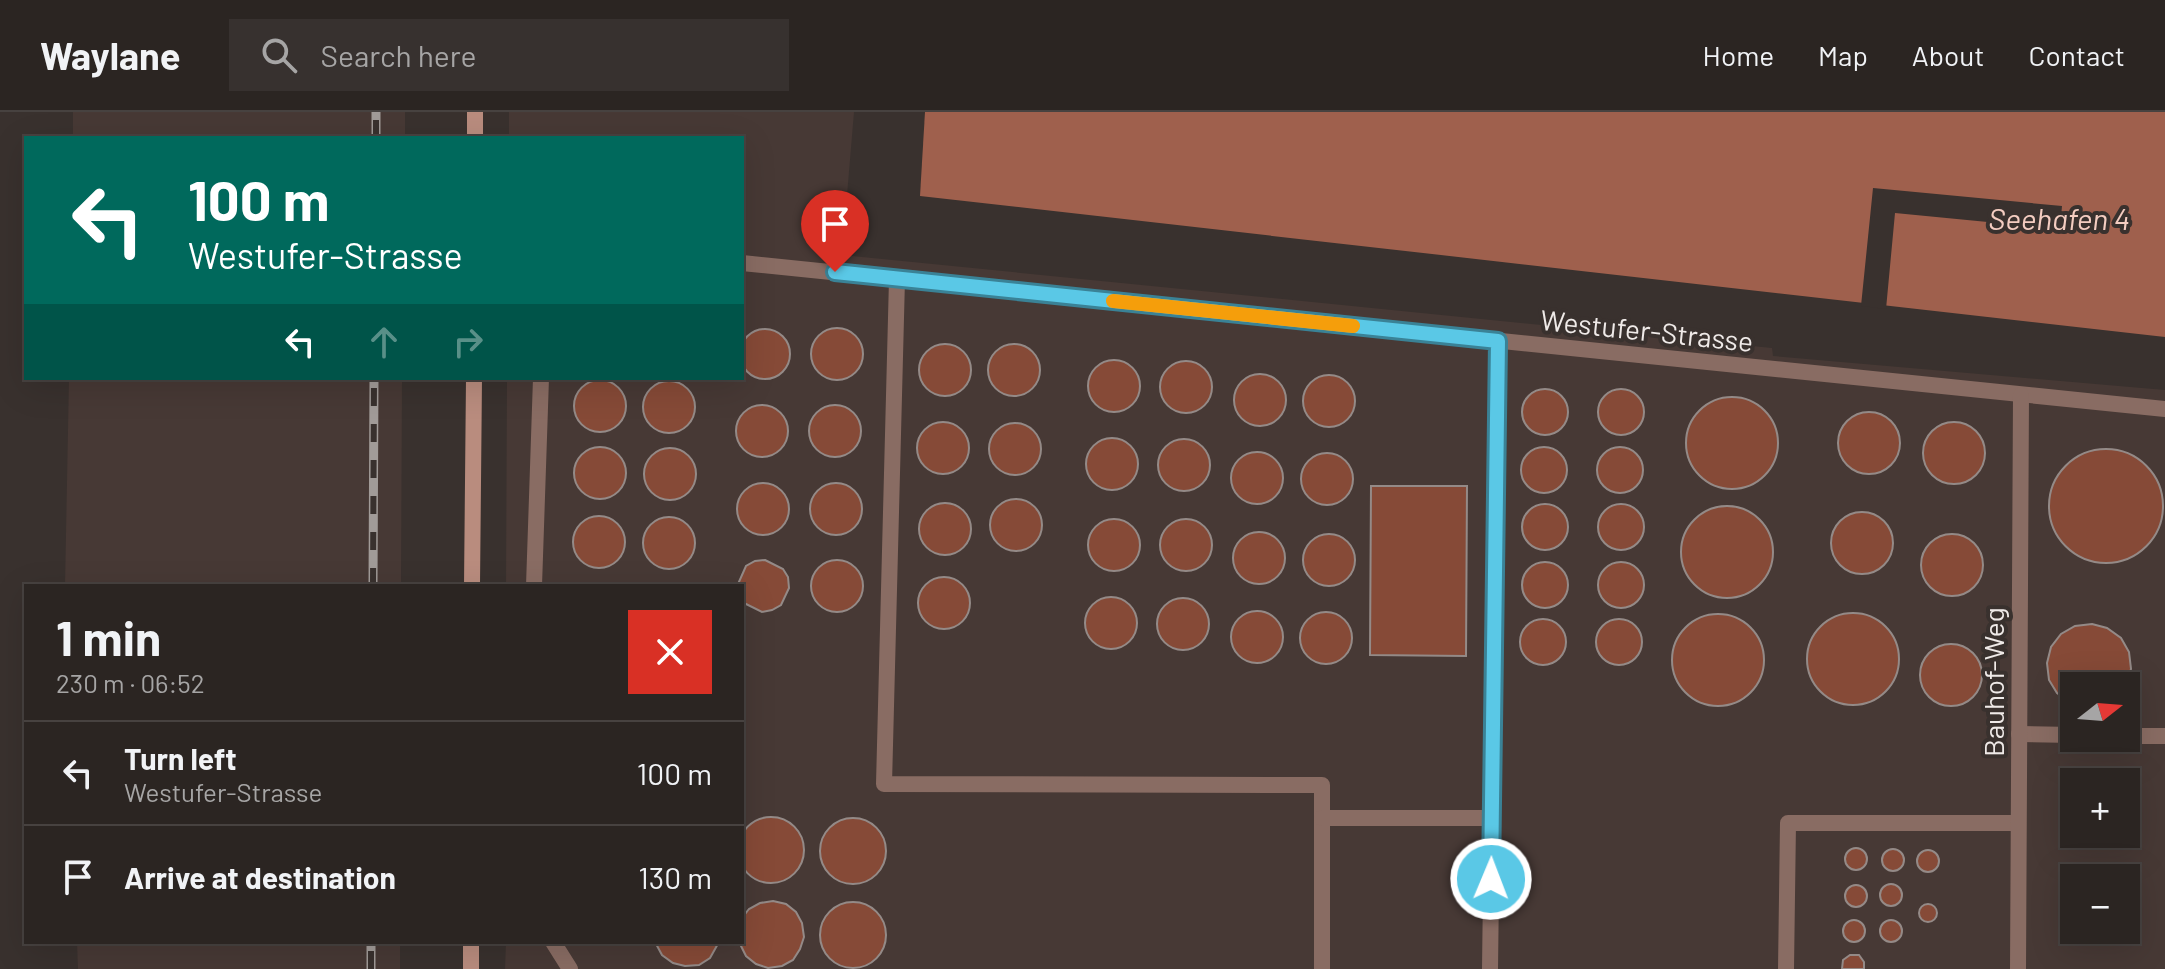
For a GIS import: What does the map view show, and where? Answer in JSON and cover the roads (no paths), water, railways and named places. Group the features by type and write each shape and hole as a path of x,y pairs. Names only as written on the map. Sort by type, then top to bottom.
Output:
{"main road":[{"path":"475,112 475,136"},
{"path":"472,584 474,380"},
{"path":"471,944 471,969"}],"lane":[{"name":"Westufer-Strasse","path":"744,263 2165,409"},
{"path":"897,279 884,784 1322,785 1322,969"},
{"path":"1490,969 1498,341"},
{"path":"534,584 541,380"},
{"name":"Bauhof-Weg","path":"2018,969 2021,395"},
{"path":"2019,734 2060,735"},
{"path":"2140,736 2165,736"},
{"path":"1322,818 1492,818"},
{"path":"1786,969 1788,823 2018,823"},
{"path":"554,944 570,969"}],"water":[{"name":"Seehafen 4","path":"925,112 2165,112 2165,337 920,196"}],"railway":[{"path":"376,112 376,136"},
{"path":"373,584 374,380"},
{"path":"371,944 371,969"}]}
